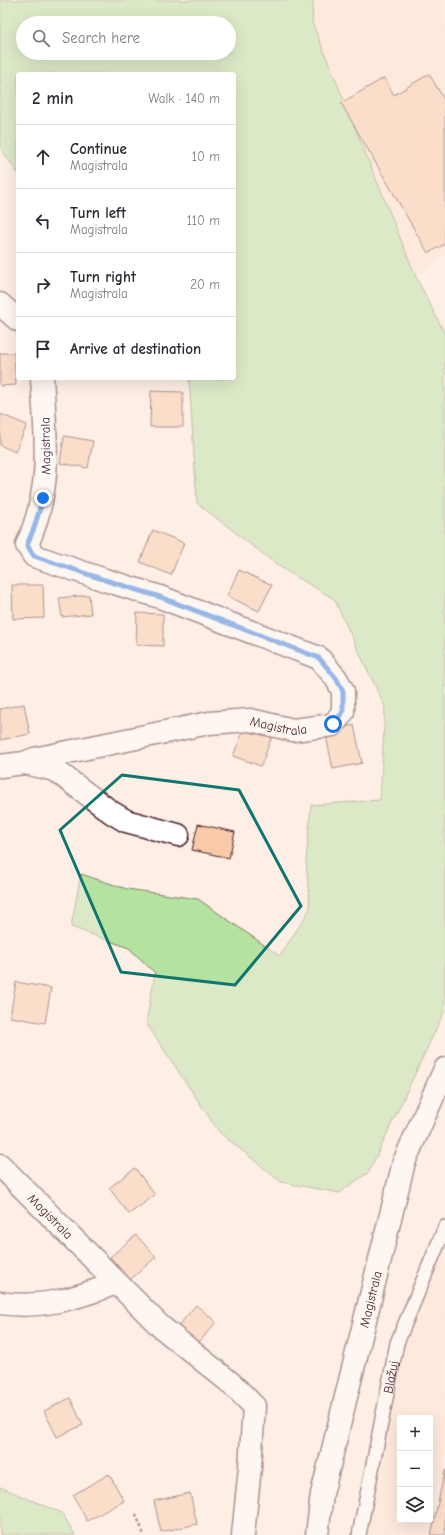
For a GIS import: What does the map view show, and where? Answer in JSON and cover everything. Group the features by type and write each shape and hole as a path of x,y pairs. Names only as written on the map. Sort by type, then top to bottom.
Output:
{"street":[{"path":"0,304 16,318"},
{"name":"Magistrala","path":"0,766 24,763 34,759 209,723 250,720 293,730 314,728 333,724 343,712 343,691 336,678 319,658 160,597 34,556 27,545 43,498 46,472 42,380"},
{"name":"Magistrala","path":"24,763 55,770 110,812 126,821 178,834"},
{"name":"Magistrala","path":"317,1535 322,1494 404,1162 445,1069"},
{"name":"Magistrala","path":"0,1165 116,1284 160,1326 232,1384 254,1406 243,1535"},
{"path":"0,1303 12,1305 52,1304 116,1284"}],"lane":[{"name":"Blažuj","path":"359,1535 397,1343 445,1227"}],"path":[{"path":"136,1514 144,1535"}],"highlighted area":[{"path":"122,775 239,790 301,906 235,985 121,972 60,830"}],"shaded area":[{"path":"313,0 445,0 445,254 416,277 311,22"},
{"path":"445,1227 445,1535 359,1535 397,1343"}],"green space":[{"path":"0,0 313,0 312,22 416,277 445,334 445,1010 369,1172 339,1193 281,1182 219,1132 146,1023 155,973 129,948 71,927 81,874 127,889 198,899 280,956 310,909 306,861 311,805 380,800 385,707 334,599 280,567 197,503 189,380 236,380 236,72 16,72 16,171 0,147"},
{"path":"0,1487 62,1513 75,1535 0,1535"}],"building":[{"path":"429,74 445,101 445,244 428,253 341,103 384,78 394,95"},
{"path":"0,353 14,353 16,385 0,386"},
{"path":"151,391 183,392 183,427 150,427"},
{"path":"0,414 27,425 15,452 0,445"},
{"path":"64,436 93,441 88,468 60,463"},
{"path":"153,530 184,543 171,575 140,562"},
{"path":"239,570 272,585 259,611 227,596"},
{"path":"12,585 43,585 44,618 13,619"},
{"path":"89,595 91,614 62,617 59,598"},
{"path":"137,613 163,614 163,646 136,645"},
{"path":"24,704 30,734 0,740 0,709"},
{"path":"354,725 362,763 333,769 325,731"},
{"path":"245,726 272,736 261,766 233,756"},
{"path":"198,824 235,832 229,858 192,850"},
{"path":"16,982 51,988 45,1023 10,1017"},
{"path":"135,1168 155,1195 129,1214 109,1188"},
{"path":"136,1235 156,1257 130,1280 110,1257"},
{"path":"196,1305 216,1322 195,1347 175,1330"},
{"path":"70,1398 83,1425 57,1437 44,1411"},
{"path":"445,1470 445,1535 431,1535"},
{"path":"109,1474 124,1501 87,1521 73,1495"},
{"path":"190,1493 197,1524 161,1532 154,1501"}],"route":[{"path":"43,498 27,545 34,556 160,597 319,658 336,678 343,691 343,712 333,724"}]}
